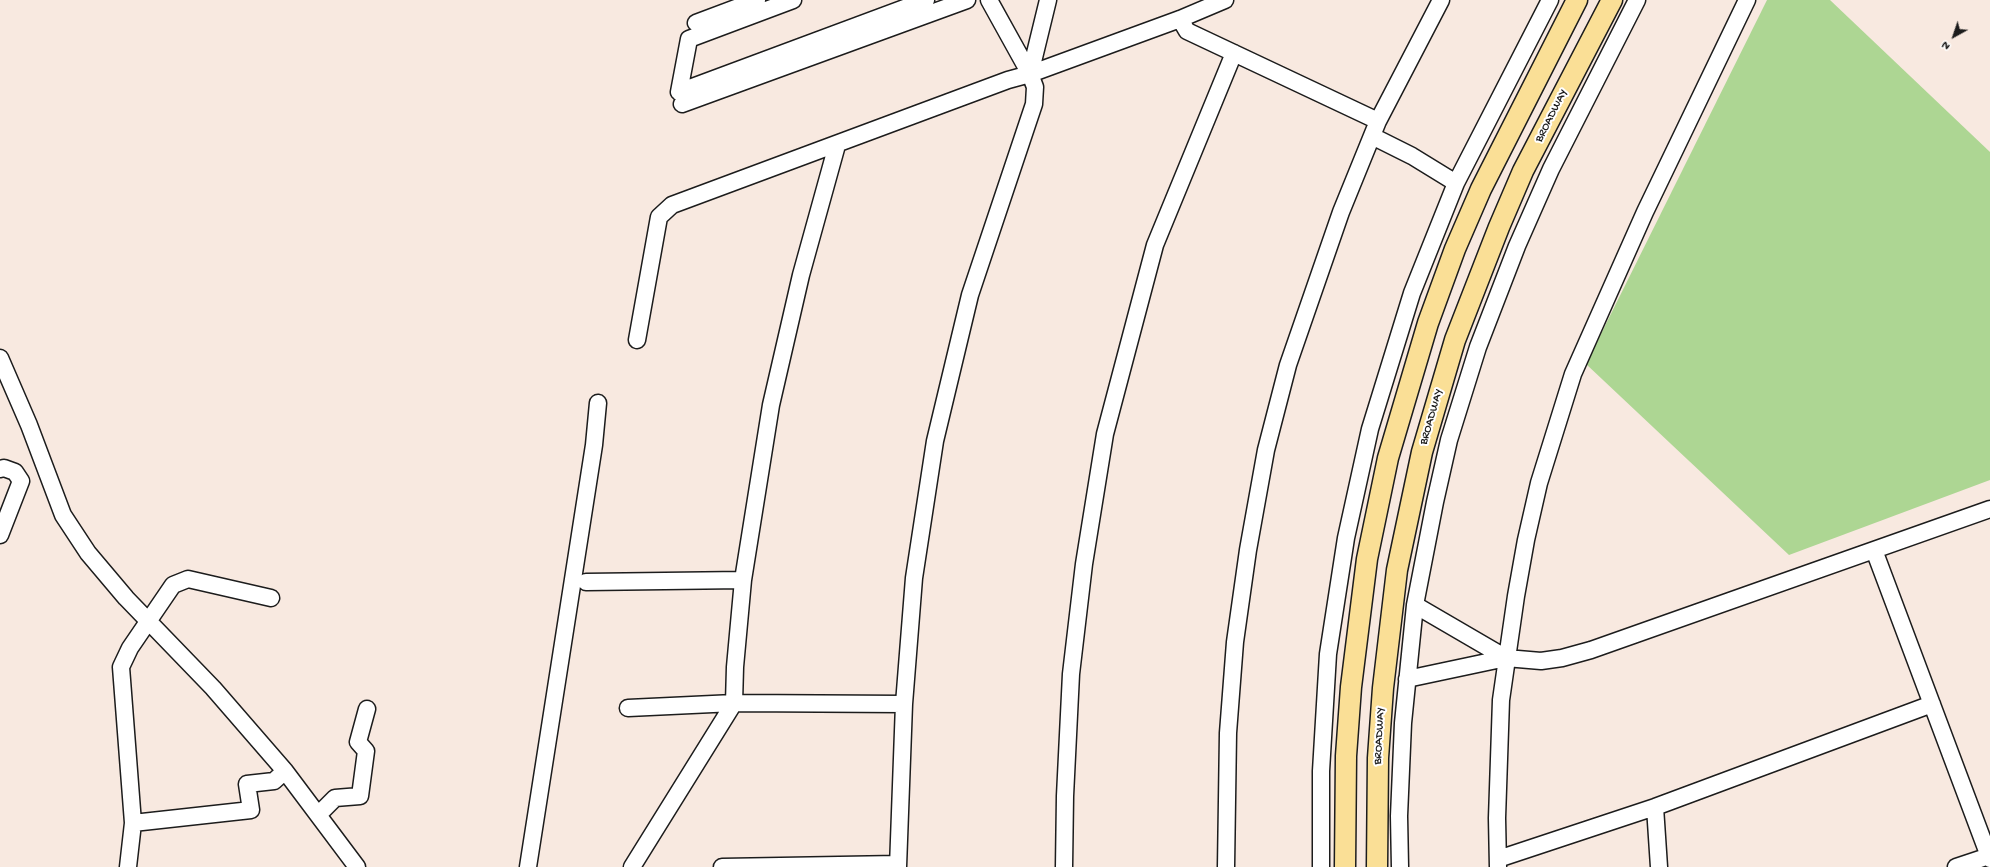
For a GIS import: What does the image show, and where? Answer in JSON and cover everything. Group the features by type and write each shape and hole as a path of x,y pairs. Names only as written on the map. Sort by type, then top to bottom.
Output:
{"main road":[{"path":"1345,867 1346,764 1351,687 1367,559 1388,458 1428,323 1455,249 1481,189 1577,0"},
{"name":"BROADWAY","path":"1377,867 1378,758 1383,688 1397,570 1420,465 1455,340 1499,227 1524,171 1612,0"}],"street":[{"path":"696,23 726,6 757,0"},
{"path":"680,98 689,40 793,0"},
{"path":"680,98 926,0"},
{"path":"680,98 967,0"},
{"path":"722,867 898,865 904,704 914,578 935,441 970,295 1034,104 1035,87 1030,74 989,0"},
{"path":"1030,74 1048,0"},
{"path":"637,340 659,217 672,205 837,145 1008,80 1030,74 1180,20 1225,0"},
{"path":"1226,867 1228,733 1235,642 1248,550 1266,450 1288,365 1341,212 1375,129 1441,0"},
{"path":"1321,867 1321,772 1328,654 1346,538 1365,450 1392,355 1412,293 1456,183 1550,0"},
{"path":"1400,867 1399,816 1403,723 1415,605 1449,440 1478,348 1516,246 1551,168 1637,0"},
{"path":"1747,0 1645,212 1572,374 1539,483 1526,540 1506,658 1501,700 1497,818 1498,863 1655,807 1932,704"},
{"path":"1180,20 1187,31 1234,53 1375,129 1412,156 1456,183"},
{"path":"1064,867 1065,796 1071,674 1084,564 1106,434 1155,245 1234,53"},
{"path":"632,867 734,703 735,667 743,580 770,405 801,275 837,145"},
{"path":"0,358 29,425 62,516 88,553 126,598 149,620 213,688 285,770 357,867"},
{"path":"528,867 594,445 598,403"},
{"path":"1365,450 1388,458"},
{"path":"1420,465 1442,470"},
{"path":"0,469 4,468 15,472 21,481 0,535"},
{"path":"1407,679 1506,658 1541,661 1562,658 1591,650 1990,509"},
{"path":"1874,550 1989,857 1956,867"},
{"path":"128,867 133,823 122,667 130,648 173,584 188,579 271,598"},
{"path":"586,582 743,580"},
{"path":"1415,605 1506,658"},
{"path":"628,708 734,703 904,704"},
{"path":"319,814 335,798 360,796 366,751 358,742 367,709"},
{"path":"133,823 251,810 247,784 274,781 285,770"},
{"path":"1655,807 1660,867"},
{"path":"1378,815 1399,816"}],"green space":[{"path":"1767,0 1830,0 1990,152 1990,480 1789,555 1586,364"}]}
